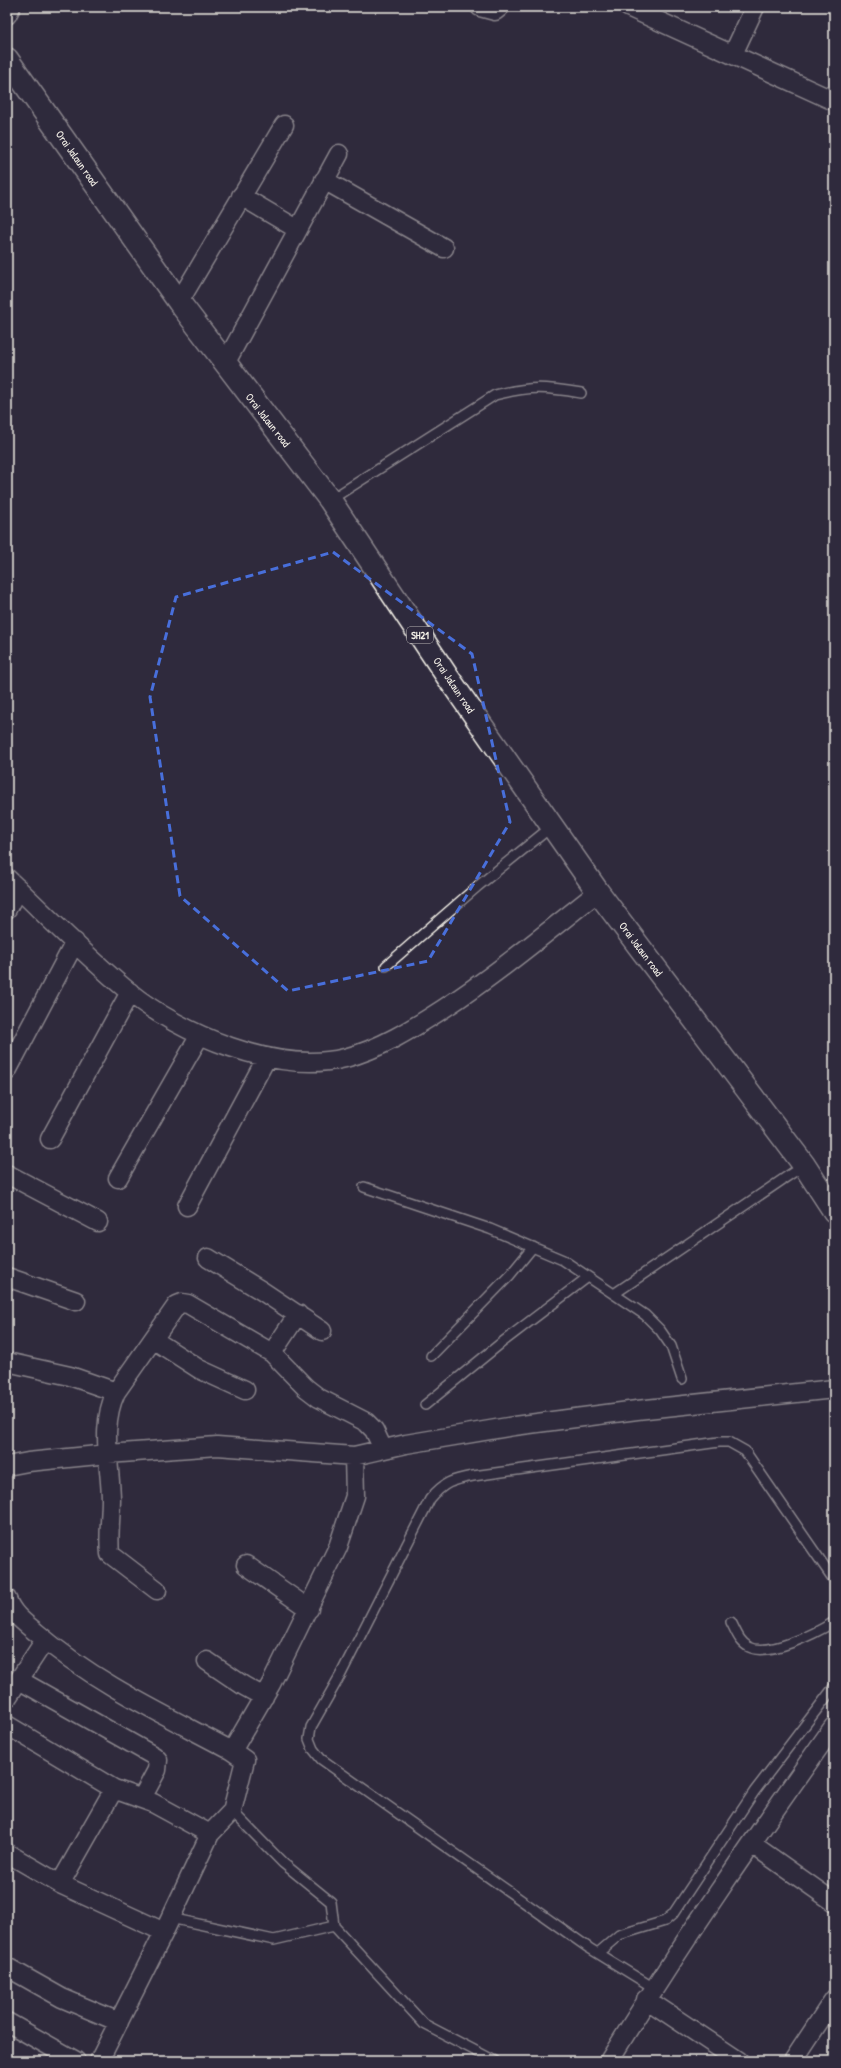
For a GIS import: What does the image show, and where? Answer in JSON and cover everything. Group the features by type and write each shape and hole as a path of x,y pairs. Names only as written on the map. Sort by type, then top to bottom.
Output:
{"main road":[{"name":"Orai Jalaun road","path":"7,60 179,302 330,500 447,676 551,827 598,892 804,1165 834,1211"}],"street":[{"path":"7,15 11,7"},
{"path":"480,7 495,11 500,7"},
{"path":"628,7 834,101"},
{"path":"733,54 755,7"},
{"path":"179,302 284,125"},
{"path":"225,364 339,154"},
{"path":"324,180 444,248"},
{"path":"241,196 297,229"},
{"path":"13,883 130,992 182,1026 215,1042 267,1057 307,1062 344,1058 377,1048 420,1025 478,986 598,892"},
{"path":"7,909 13,883"},
{"path":"7,1071 75,942"},
{"path":"50,1139 130,992"},
{"path":"118,1178 200,1035"},
{"path":"187,1206 267,1057"},
{"path":"7,1174 98,1222"},
{"path":"208,1258 298,1314 322,1331"},
{"path":"7,1277 76,1301"},
{"path":"157,1590 110,1554 111,1497 107,1420 110,1405 116,1392 154,1340 174,1308 182,1303 188,1304 272,1353 306,1388 319,1398 366,1422 374,1430 383,1449"},
{"path":"272,1353 298,1314"},
{"path":"154,1340 199,1369 245,1390"},
{"path":"7,1362 70,1376 116,1392"},
{"path":"7,1466 28,1462 108,1454 217,1446 354,1456 383,1449 514,1426 637,1410 834,1389"},
{"path":"232,1751 264,1697 309,1609 338,1547 351,1514 355,1496 354,1456"},
{"path":"246,1565 309,1609"},
{"path":"7,1599 12,1610 45,1640 90,1674 135,1701 232,1751 242,1757 245,1764 232,1811 210,1834 167,1925 99,2061"},
{"path":"7,1698 45,1640"},
{"path":"207,1661 244,1686 264,1697"},
{"path":"19,1680 154,1756 158,1760 157,1770 142,1798"},
{"path":"7,1725 114,1789 142,1798 210,1834"},
{"path":"609,2061 650,1994 752,1844 833,1730"},
{"path":"60,1884 114,1789"},
{"path":"752,1844 834,1902"},
{"path":"7,1853 60,1884 167,1925"},
{"path":"7,1967 62,1998 119,2022"},
{"path":"650,1994 740,2061"},
{"path":"793,2061 834,1999"},
{"path":"7,2022 76,2061"}],"lane":[{"path":"330,500 495,395 522,388 549,388 581,393"},
{"path":"386,966 478,886 551,827"},
{"path":"614,1294 804,1165"},
{"path":"364,1187 490,1229 563,1260 645,1315 660,1330 671,1346 682,1379"},
{"path":"431,1356 510,1275 533,1247"},
{"path":"425,1405 500,1344 588,1277"},
{"path":"650,1994 598,1953 321,1759 313,1749 309,1739 311,1727 341,1674 430,1498 439,1488 450,1481 473,1476 719,1442 729,1442 745,1451 834,1580"},
{"path":"731,1622 739,1640 749,1647 761,1650 779,1647 834,1622"},
{"path":"598,1953 620,1936 665,1921 673,1914 754,1792 834,1687"},
{"path":"232,1811 283,1863 330,1902 334,1926 424,2024 495,2061"},
{"path":"167,1925 274,1940 334,1926"}],"highlighted area":[{"path":"333,552 472,654 510,822 428,961 288,991 180,896 150,697 176,597"}]}
